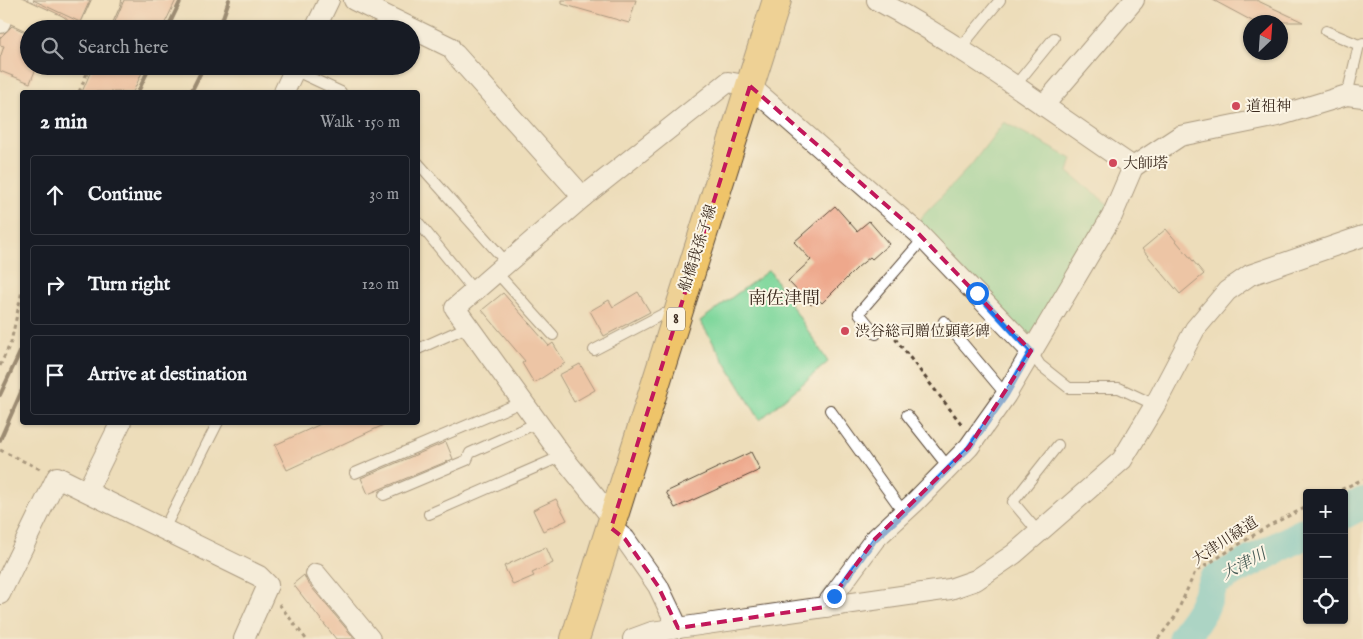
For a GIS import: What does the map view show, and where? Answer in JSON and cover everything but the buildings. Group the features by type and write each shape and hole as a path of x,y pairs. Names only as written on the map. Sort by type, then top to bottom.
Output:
{"main road":[{"path":"98,20 107,0"},
{"name":"船橋我孫子線","path":"575,639 777,0"},
{"path":"2,11 29,20"}],"street":[{"path":"319,20 329,0"},
{"path":"354,0 392,20"},
{"path":"1043,106 1134,0"},
{"path":"885,2 960,47 1014,87 1133,167"},
{"path":"420,34 452,51 583,197"},
{"path":"285,90 292,75"},
{"path":"678,628 658,586 625,539 537,423 455,308 583,197 728,82 750,86 924,238 1031,351"},
{"path":"825,606 875,539 949,468 974,440 1006,395 1112,216 1133,167 1180,136 1278,116 1355,96"},
{"path":"633,639 652,632 678,628 700,632 825,606 950,589 976,580 1014,554 1122,460 1155,405 1195,329 1227,291 1250,275 1363,236"},
{"path":"87,491 120,425"},
{"path":"0,594 57,477 259,576 268,584 244,639"},
{"path":"316,574 370,639"}],"lane":[{"path":"960,47 1000,0"},
{"path":"1326,31 1361,44 1355,96"},
{"path":"1014,87 1054,38"},
{"path":"309,75 337,90"},
{"path":"420,166 554,335"},
{"path":"420,224 475,292"},
{"path":"876,334 859,313 924,238"},
{"path":"594,350 663,314 676,317"},
{"path":"944,321 1006,395"},
{"path":"420,348 467,327"},
{"path":"1031,351 1040,365 1069,388 1119,388 1155,405"},
{"path":"355,473 522,402"},
{"path":"830,410 904,512"},
{"path":"907,415 949,468"},
{"path":"384,495 467,460 470,453 537,423"},
{"path":"164,529 216,425"},
{"path":"1038,533 1013,502 1058,445"},
{"path":"429,514 562,456"}],"path":[{"path":"80,90 88,75"},
{"path":"0,366 11,342 20,300"},
{"path":"887,329 974,440"},
{"path":"0,450 57,477"},
{"path":"1342,489 1363,479"},
{"name":"大津川緑道","path":"1158,639 1175,617 1194,572 1270,525 1303,509"},
{"path":"268,584 272,594 306,639"}],"highlighted area":[{"path":"750,86 918,233 1031,351 969,447 875,539 825,607 678,628 658,586 625,539 611,528"}],"green space":[{"path":"1004,122 1072,159 1068,172 1110,206 1028,339 917,222 971,165"},
{"path":"769,270 828,362 760,420 700,321"}],"waterway":[{"name":"大津川","path":"1348,511 1363,503"},
{"name":"大津川","path":"1183,639 1203,608 1214,581 1303,534"}],"railway":[{"path":"171,20 181,0"},
{"path":"222,20 229,0"},
{"path":"139,90 146,75"},
{"path":"192,90 200,75"},
{"path":"0,395 20,352"},
{"path":"0,440 20,395"}],"place":[{"name":"道祖神","path":"1236,106"},
{"name":"大師塔","path":"1113,163"},
{"name":"渋谷総司贈位顕彰碑","path":"845,331"}],"district":[{"name":"南佐津間","path":"784,299"}],"route":[{"path":"834,596 875,539 914,504 969,448 1006,395 1031,351 977,293"}]}
